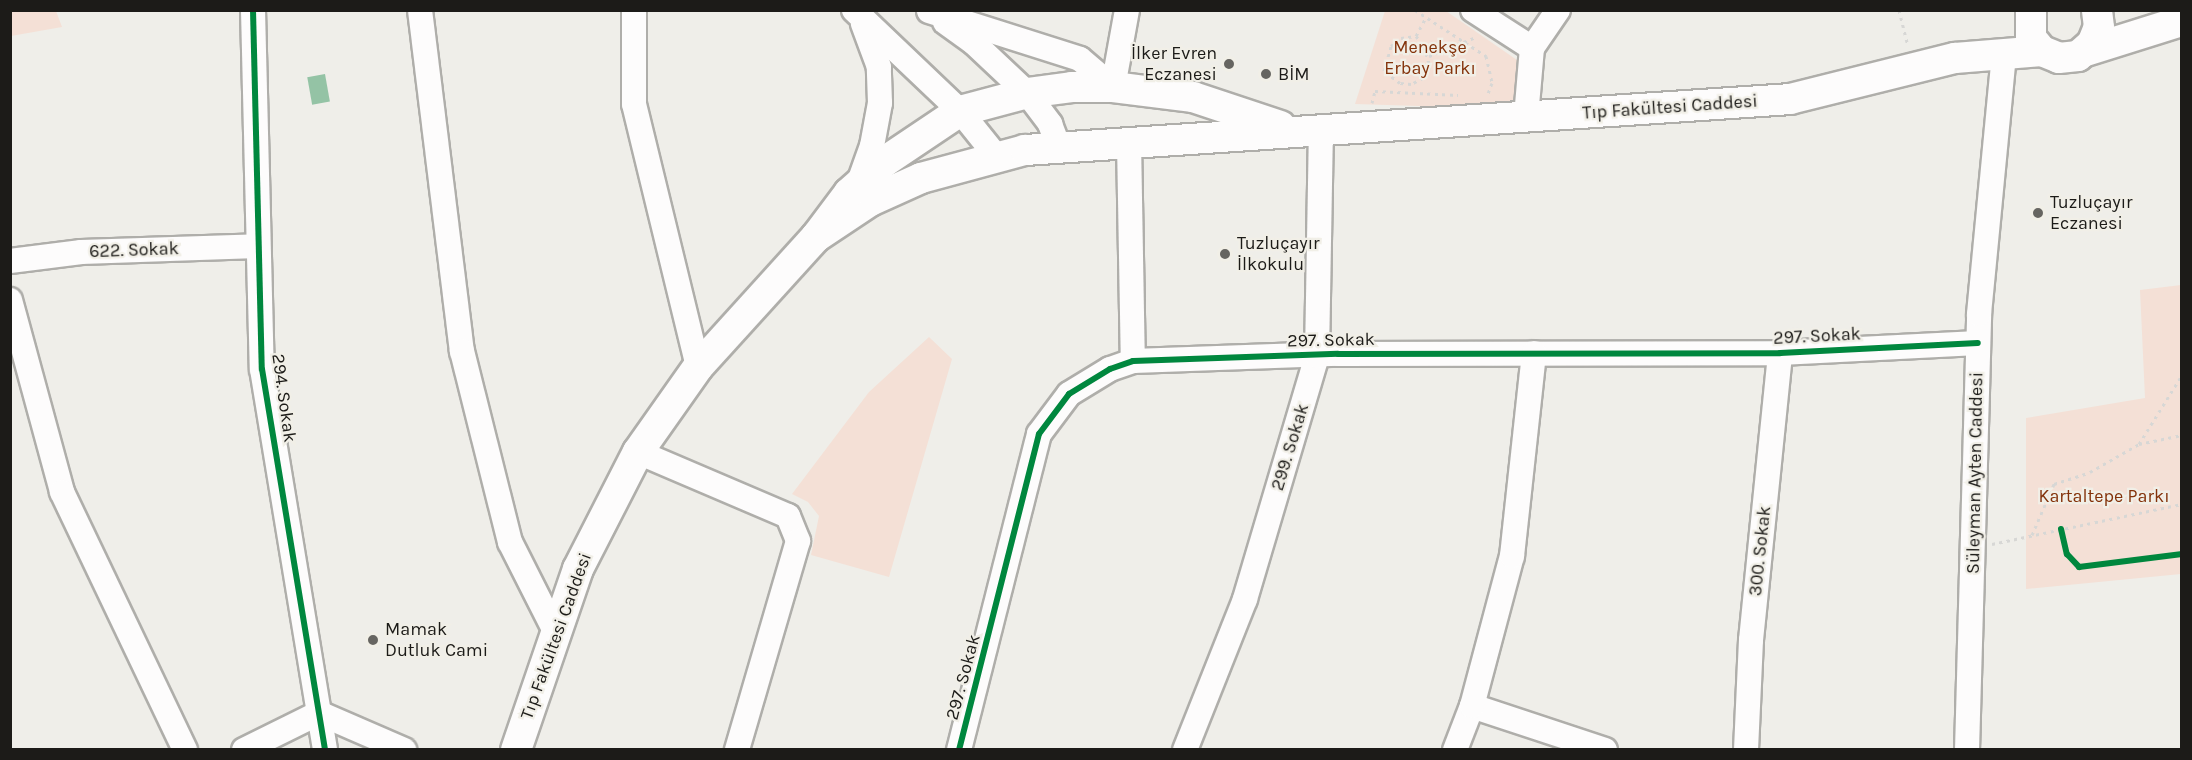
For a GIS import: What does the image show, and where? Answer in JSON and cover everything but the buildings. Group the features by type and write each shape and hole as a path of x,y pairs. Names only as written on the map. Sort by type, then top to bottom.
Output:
{"main road":[{"path":"2031,10 2029,30 2042,51"},
{"path":"2086,51 2097,36 2097,10"},
{"path":"2086,51 2181,21"},
{"name":"Tıp Fakültesi Caddesi","path":"516,750 578,568 638,452 698,367 816,237 870,201 921,178 997,156 1059,147 1483,121 1790,99 1914,68 2004,53 2042,51 2059,58 2086,51"},
{"path":"816,237 858,185 912,141 960,111 1027,93 1113,87 1193,97 1308,131"}],"street":[{"name":"294. Sokak","path":"253,10 262,369 325,750"},
{"path":"420,10 462,351 510,542 556,635"},
{"path":"634,10 634,104 698,367"},
{"path":"1113,87 1127,10"},
{"path":"1473,10 1532,48"},
{"path":"1526,117 1532,48 1558,10"},
{"path":"928,11 1080,59 1113,87"},
{"path":"928,11 974,43 1027,93 1050,124 1059,147"},
{"path":"856,12 960,111 997,156"},
{"path":"856,12 879,66 880,103 872,146 858,185"},
{"name":"Süleyman Ayten Caddesi","path":"1968,750 1978,343 2004,53"},
{"name":"299. Sokak","path":"1185,750 1245,599 1317,356 1308,131"},
{"path":"1129,141 1133,361"},
{"name":"622. Sokak","path":"10,261 81,252 258,246"},
{"path":"10,300 62,492 185,750"},
{"name":"297. Sokak","path":"959,750 1039,434 1069,394 1094,378 1133,361 1534,353 1780,353 1978,343"},
{"path":"1455,750 1472,706 1512,556 1534,353"},
{"name":"300. Sokak","path":"1746,750 1751,640 1780,353"},
{"path":"638,452 788,516 798,541 737,750"},
{"path":"1472,706 1605,750"},
{"path":"244,750 319,713 404,750"}],"path":[{"path":"1415,10 1486,56 1492,83 1483,121"},
{"path":"1899,10 1914,68"},
{"path":"1416,36 1425,17"},
{"path":"1429,56 1500,28"},
{"path":"1416,36 1429,56 1430,67 1423,78 1411,84 1400,83 1384,71 1390,46 1401,38 1416,36"},
{"path":"1410,93 1411,84"},
{"path":"2139,444 2181,375"},
{"path":"2032,535 2054,484 2090,472 2139,444 2181,435"},
{"path":"1973,548 2181,504"},
{"path":"2061,530 2063,538"}],"green space":[{"path":"11,10 56,11 62,27 11,36"},
{"name":"Menekşe Erbay Parkı","path":"1385,11 1446,11 1517,60 1514,109 1355,104"},
{"name":"Kartaltepe Parkı","path":"2181,285 2181,574 2026,589 2026,418 2145,398 2140,290"},
{"path":"929,337 952,359 889,577 811,555 819,516 808,502 792,494 869,392"}],"shaded area":[{"path":"325,74 330,102 312,105 307,77"}],"cycle path":[{"path":"253,10 262,369 325,750"},
{"path":"959,750 1039,434 1069,394 1110,369 1133,361 1338,354 1780,353 1978,343"},
{"path":"2061,529 2067,554 2079,567 2182,554"}],"place":[{"name":"İlker Evren Eczanesi","path":"1229,64"},
{"name":"BİM","path":"1266,74"},
{"name":"Tuzluçayır Eczanesi","path":"2038,213"},
{"name":"Tuzluçayır İlkokulu","path":"1225,254"},
{"name":"Mamak Dutluk Cami","path":"373,640"}]}
